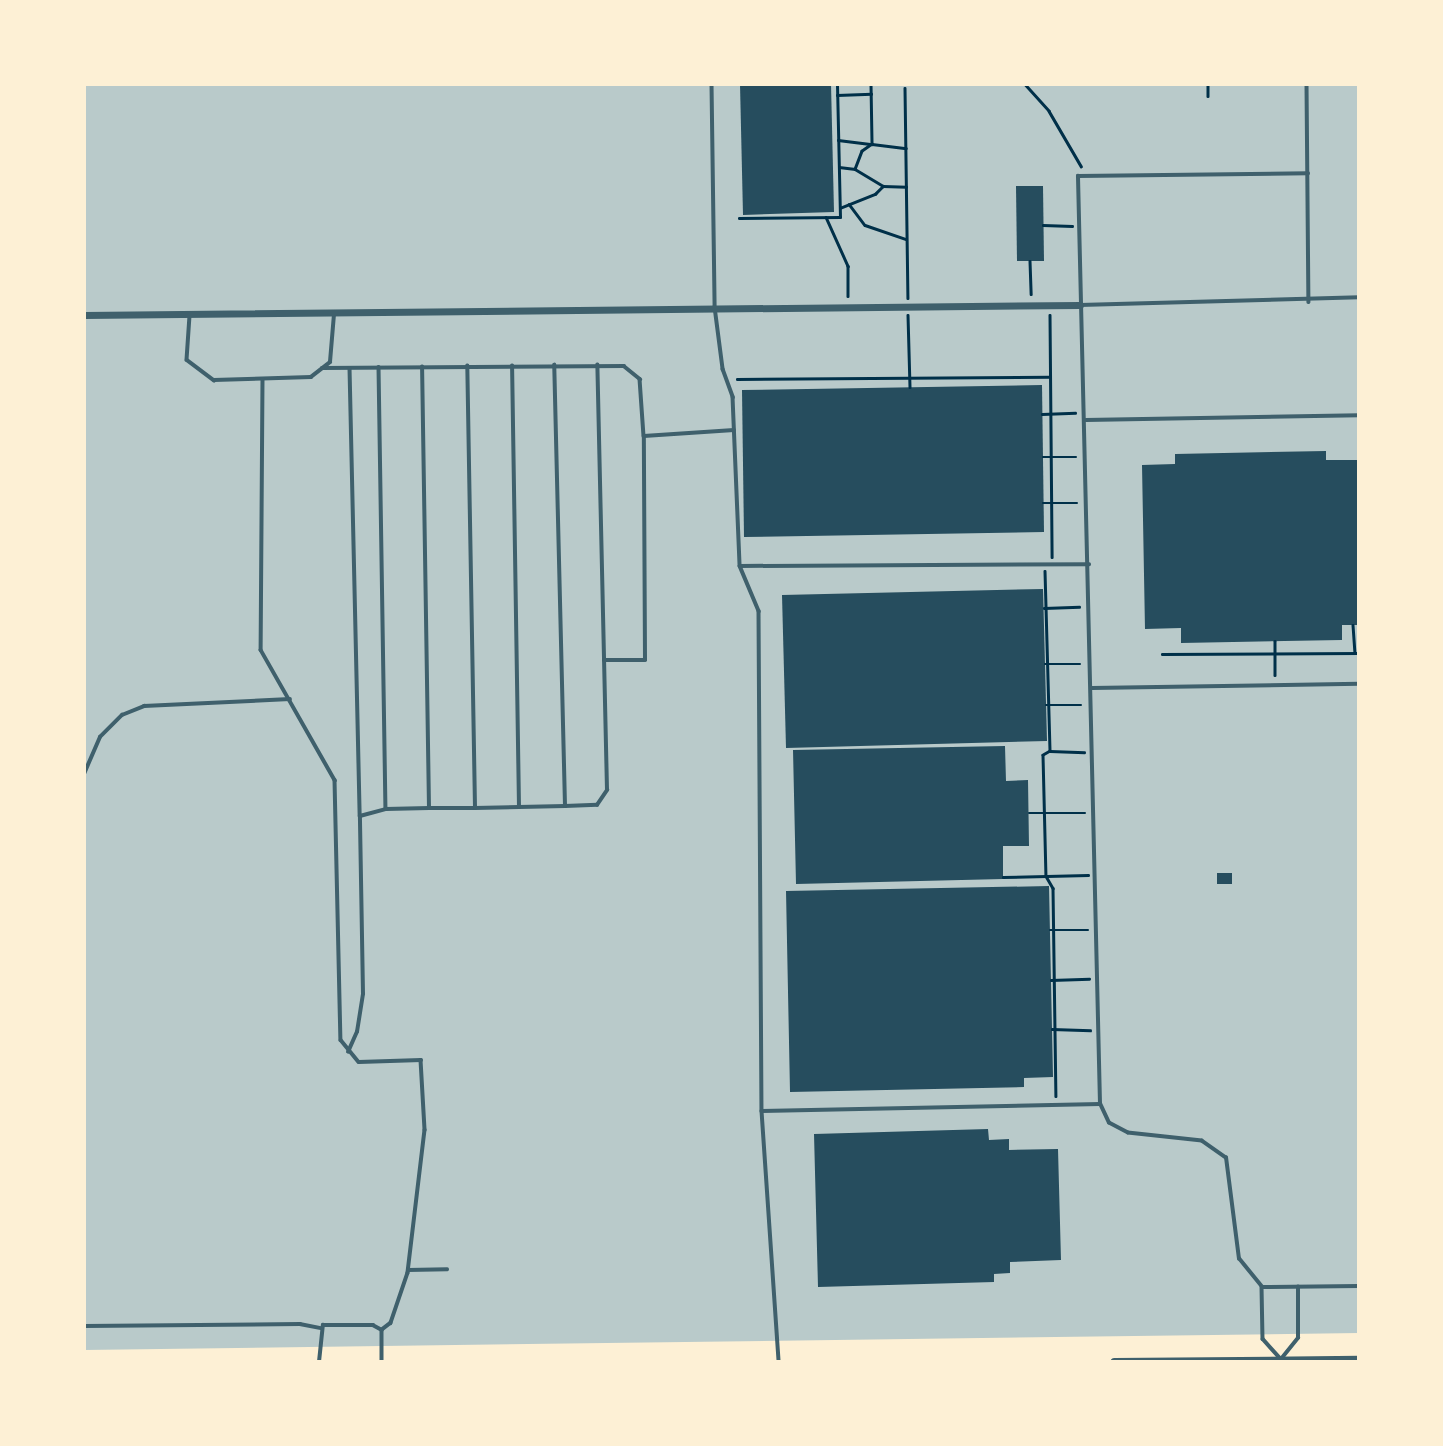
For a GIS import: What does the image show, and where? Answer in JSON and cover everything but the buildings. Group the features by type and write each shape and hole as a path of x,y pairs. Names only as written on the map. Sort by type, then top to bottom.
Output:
{"street":[{"path":"84,315 908,304 1080,305"},
{"path":"1114,1362 1359,1360"}],"lane":[{"path":"712,84 715,307 726,379 733,397 740,566 759,611 762,1111 779,1362"},
{"path":"1307,84 1309,302"},
{"path":"1297,1287 1297,1338 1281,1359 1263,1339 1262,1287 1238,1259 1226,1158 1202,1141 1128,1133 1109,1123 1100,1104 1086,413 1078,226 1080,176 1308,173"},
{"path":"1080,305 1309,302 1359,297"},
{"path":"190,314 187,359 214,380 311,377 330,362 334,312"},
{"path":"554,365 565,806"},
{"path":"322,368 597,365 624,366 640,379 644,436 645,660 604,660"},
{"path":"360,816 386,809 597,805 607,790 597,365"},
{"path":"467,366 475,807"},
{"path":"512,366 519,807"},
{"path":"422,367 429,808"},
{"path":"348,1052 357,1032 363,994 350,368"},
{"path":"379,368 386,809"},
{"path":"262,379 261,650 335,780 341,1040 348,1052 359,1062 421,1060 425,1130 408,1270 391,1323 382,1330"},
{"path":"1086,420 1359,415"},
{"path":"644,436 734,430"},
{"path":"740,566 1089,564"},
{"path":"1092,688 1359,684"},
{"path":"84,774 100,737 122,715 144,706 290,699"},
{"path":"762,1111 1100,1104"},
{"path":"84,1135 84,1231"},
{"path":"408,1270 447,1269"},
{"path":"1262,1287 1359,1286"},
{"path":"84,1326 300,1324 321,1328 373,1325 382,1330"},
{"path":"319,1362 321,1328"},
{"path":"382,1330 382,1362"}],"path":[{"path":"739,218 840,217 837,84"},
{"path":"871,84 872,144"},
{"path":"1024,84 1081,160 1080,176"},
{"path":"1208,84 1208,96"},
{"path":"905,88 911,387"},
{"path":"837,95 871,94"},
{"path":"838,140 906,148"},
{"path":"855,169 862,152 872,144"},
{"path":"839,167 855,169 883,186 906,187"},
{"path":"840,208 875,194 883,186"},
{"path":"849,204 865,225 907,240"},
{"path":"826,217 848,266 848,305"},
{"path":"1043,225 1078,226"},
{"path":"1030,261 1032,305"},
{"path":"1050,305 1052,565"},
{"path":"726,379 1051,377"},
{"path":"1042,414 1086,413"},
{"path":"1043,457 1087,457"},
{"path":"1044,503 1088,503"},
{"path":"1045,565 1050,751"},
{"path":"1045,608 1090,607"},
{"path":"1161,654 1357,653 1353,625"},
{"path":"1275,641 1275,685"},
{"path":"1046,664 1091,664"},
{"path":"1047,705 1092,705"},
{"path":"1056,1105 1051,930 1053,888 1046,876 1043,755 1050,751 1093,752"},
{"path":"1029,813 1094,813"},
{"path":"1003,877 1096,875"},
{"path":"1051,930 1097,930"},
{"path":"1052,979 1098,979"},
{"path":"1053,1029 1099,1030"}],"shaded area":[{"path":"84,84 1359,84 1359,1333 84,1350"}]}
